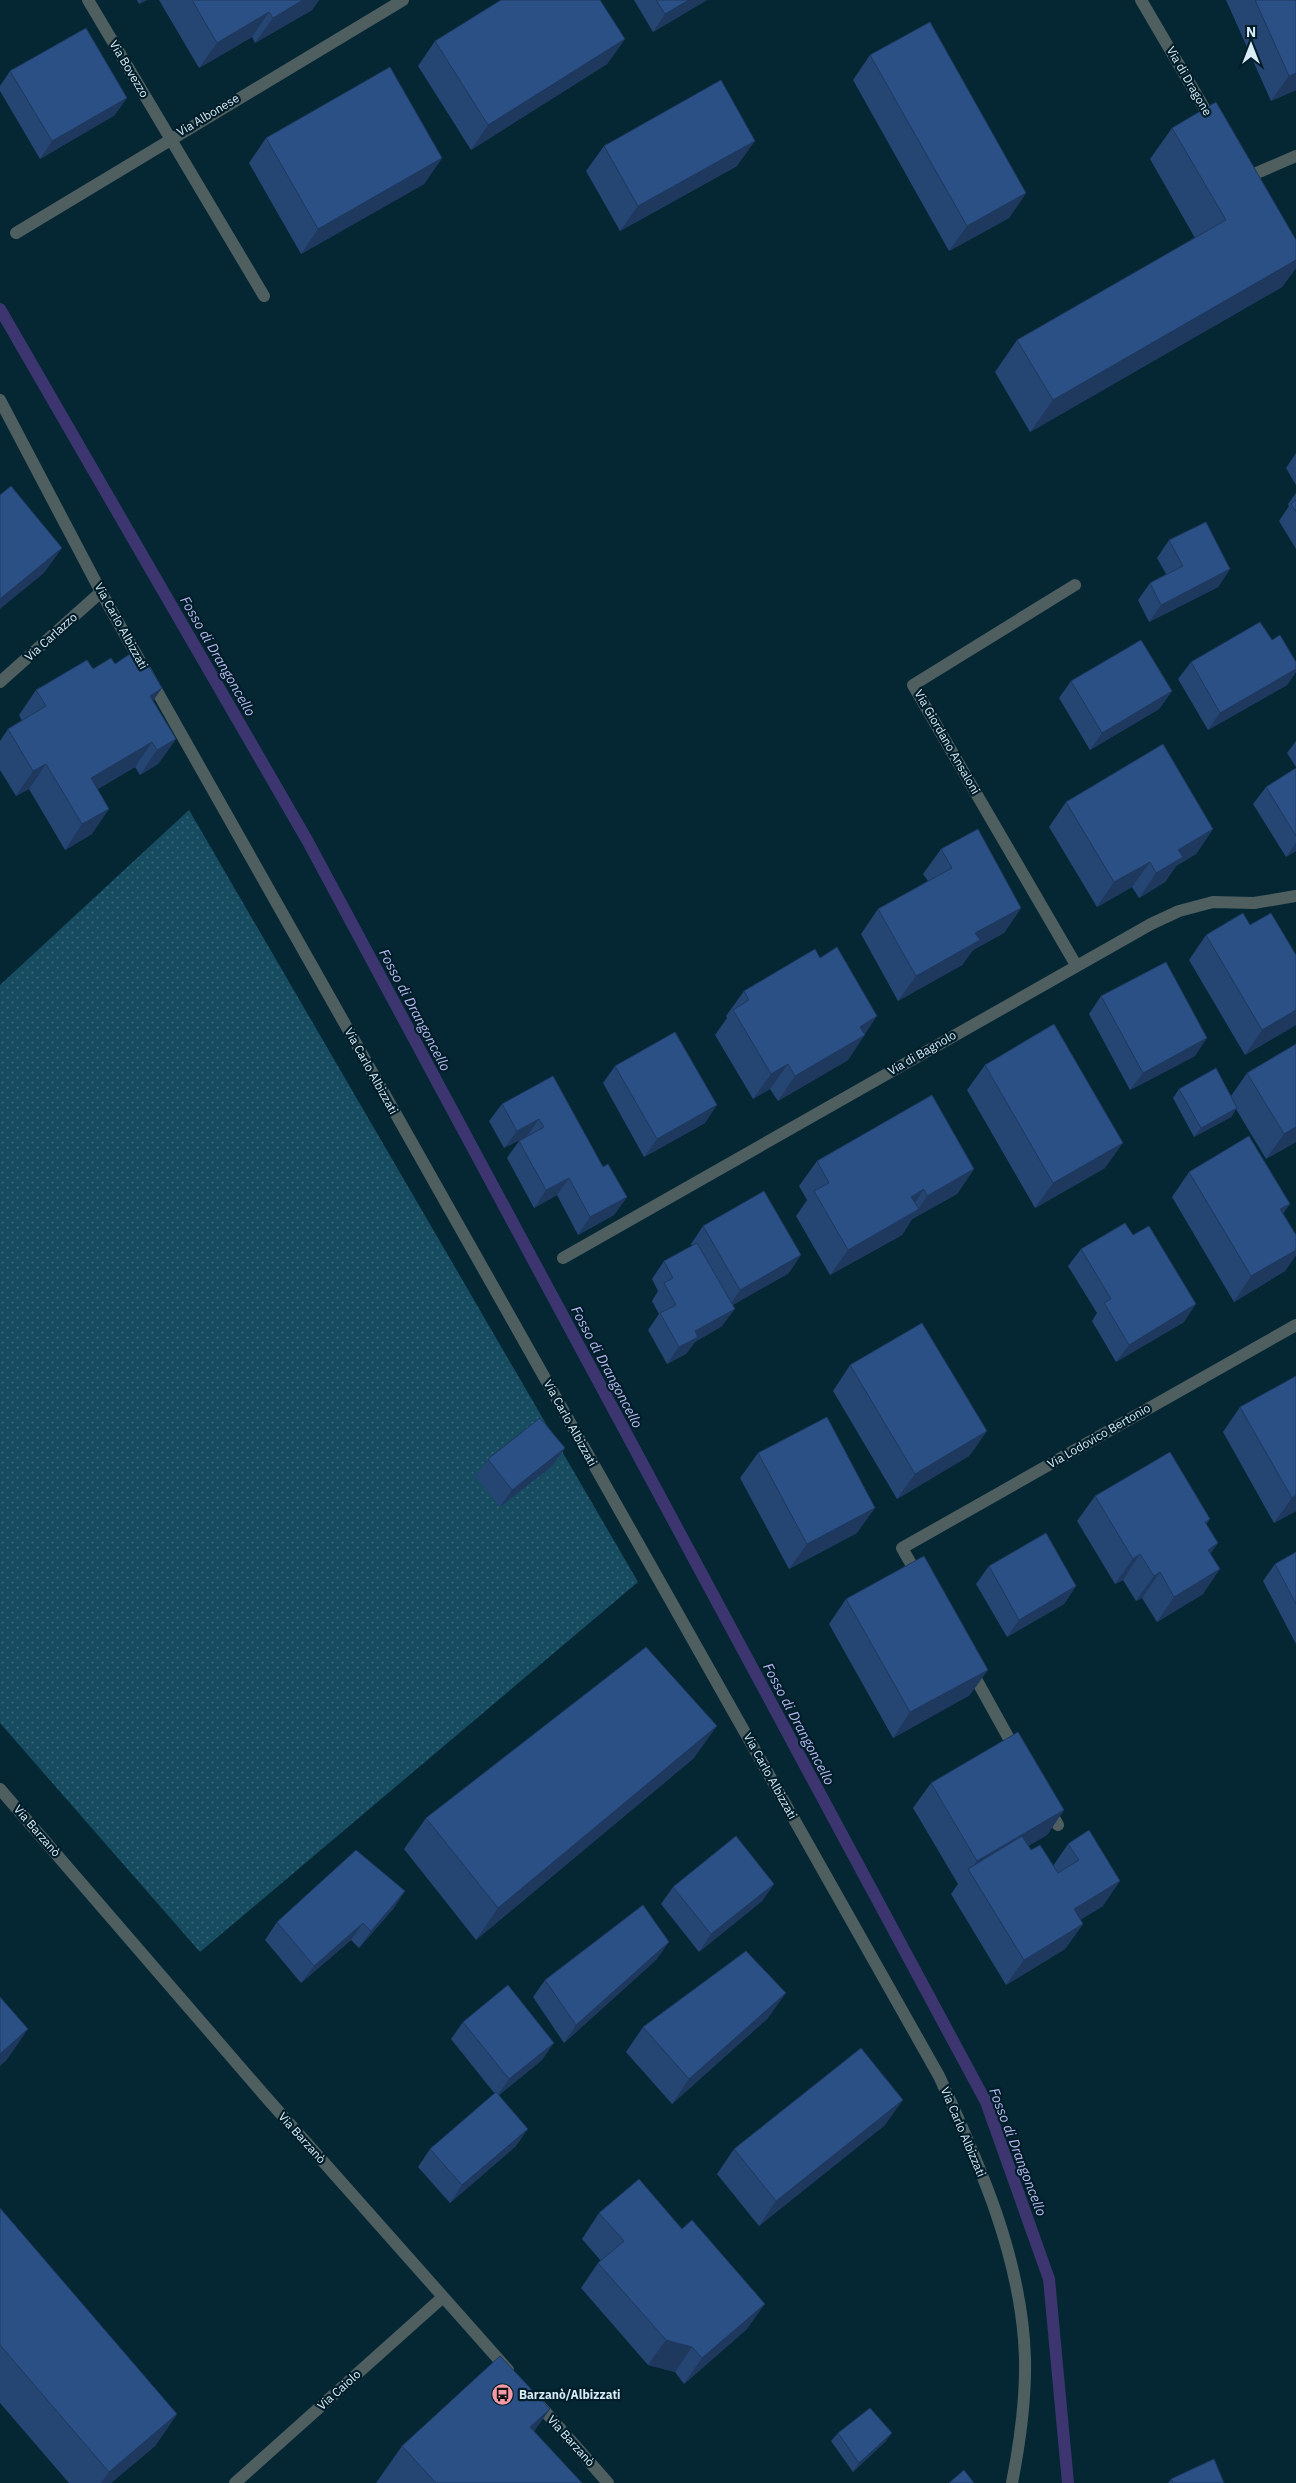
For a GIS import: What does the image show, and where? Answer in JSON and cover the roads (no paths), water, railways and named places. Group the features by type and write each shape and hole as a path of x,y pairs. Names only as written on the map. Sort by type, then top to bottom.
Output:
{"street":[{"name":"Via Bovezzo","path":"88,0 264,296"},
{"name":"Via Albonese","path":"16,233 170,138 403,0"},
{"name":"Via di Dragone","path":"1141,0 1220,136"},
{"path":"1245,178 1296,156"},
{"name":"Via Carlo Albizzati","path":"0,400 102,592 925,2052 960,2121 998,2219 1019,2304 1024,2341 1024,2391 1012,2483"},
{"name":"Via Giordano Ansaloni","path":"1075,584 913,685 1076,965"},
{"name":"Via Carlazzo","path":"0,682 102,592"},
{"name":"Via di Bagnolo","path":"563,1258 1076,965 1180,911 1213,902 1254,903 1296,896"},
{"name":"Via Lodovico Bertonio","path":"926,1591 902,1548 1296,1325"},
{"path":"965,1660 1024,1764"},
{"name":"Via Barzanò","path":"0,1789 265,2096 516,2379"},
{"path":"1043,1799 1058,1825"},
{"name":"Via Caiolo","path":"235,2483 443,2297"},
{"name":"Via Barzanò","path":"529,2394 608,2483"}],"waterway":[{"name":"Fosso di Drangoncello","path":"0,309 307,840 986,2102 1049,2279 1068,2483"}],"place":[{"name":"Barzanò/Albizzati","path":"503,2395"}]}
